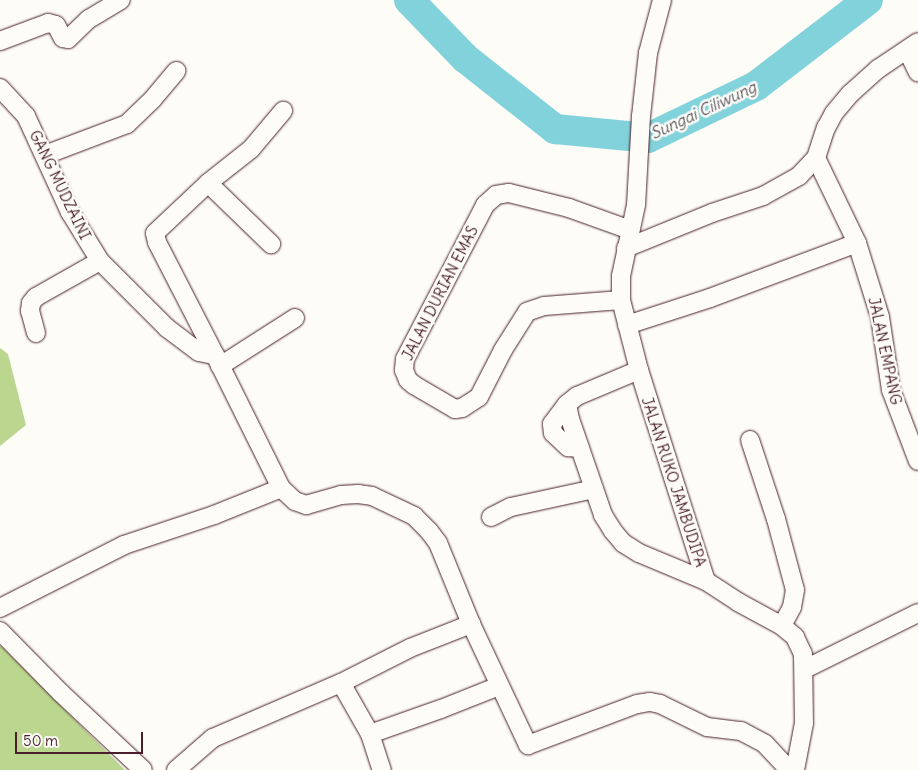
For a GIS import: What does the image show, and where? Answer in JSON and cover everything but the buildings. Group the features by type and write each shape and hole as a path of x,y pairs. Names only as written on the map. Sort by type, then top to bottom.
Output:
{"street":[{"path":"0,41 52,23 63,38 68,39 89,19 121,0"},
{"name":"JALAN RUKO JAMBUDIPA","path":"662,0 648,53 641,116 636,205 621,276 621,300 639,370 706,581 738,602 782,626 795,638 804,654 804,723 795,770"},
{"path":"626,248 763,196 799,176 816,158 826,128 834,114 850,94 878,69 912,46 918,73"},
{"path":"45,155 127,124 152,100 176,71"},
{"name":"GANG MUDZAINI","path":"0,88 26,116 70,212 100,261 147,311 199,352 217,361"},
{"path":"283,111 251,149 208,183 155,233 157,242 282,488 295,501 306,505 341,495 358,494 372,496 414,516 438,543 471,624 528,745 637,704 650,702 660,704 707,727 741,731 765,744 789,770"},
{"name":"JALAN EMPANG","path":"816,158 857,243 880,317 891,390 918,461"},
{"path":"208,183 271,244"},
{"name":"JALAN DURIAN EMAS","path":"621,300 544,306 527,312 503,350 479,397 462,408 455,409 414,384 408,380 404,370 405,359 485,205 496,196 509,193 568,208 630,230"},
{"path":"627,325 710,298 857,243"},
{"path":"36,333 30,311 30,303 36,297 100,261"},
{"path":"217,361 296,318"},
{"path":"639,370 592,388 566,404 603,515 613,531 624,543 639,553 706,581"},
{"path":"750,440 779,527 795,590 792,607 782,626"},
{"path":"0,608 30,591 124,545 214,516 282,488"},
{"path":"491,517 511,508 594,489"},
{"path":"805,670 918,613"},
{"path":"176,770 213,738 341,683 396,654 471,624"},
{"path":"0,631 61,694 142,770"},
{"path":"341,683 370,734 382,770"},
{"path":"370,734 499,686"}],"green space":[{"path":"0,348 8,354 26,425 0,446"},
{"path":"0,646 2,647 125,770 0,770"}],"waterway":[{"name":"Sungai Ciliwung","path":"409,0 465,58 555,129 648,138 756,86 868,0"}]}
